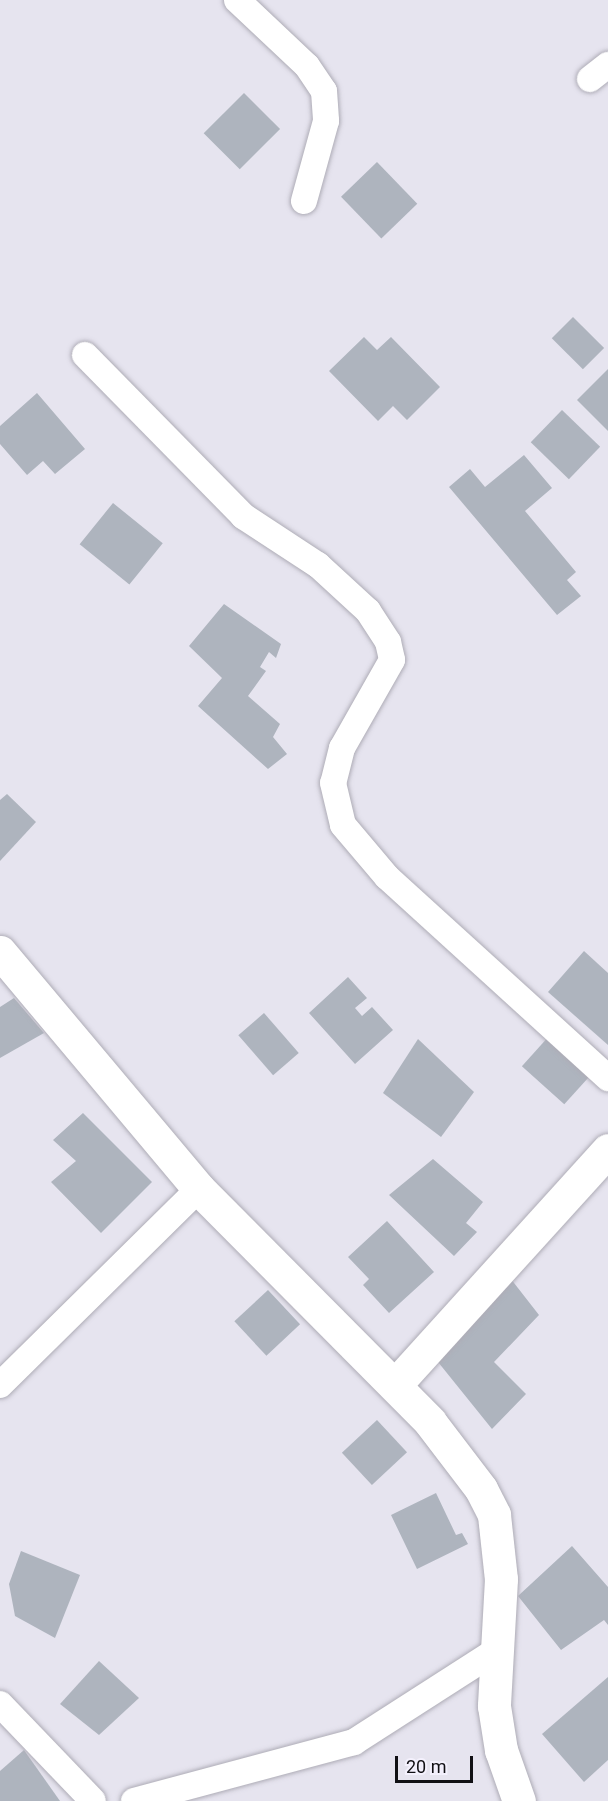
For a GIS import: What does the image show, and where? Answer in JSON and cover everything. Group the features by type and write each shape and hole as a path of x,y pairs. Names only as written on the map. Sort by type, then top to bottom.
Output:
{"street":[{"path":"237,0 307,66 324,91 326,121 304,201"},
{"path":"85,355 243,516 318,565 368,611 388,642 392,660 342,748 333,783 343,825 387,877 608,1078"},
{"path":"0,952 198,1189 395,1385 457,1455 494,1515 501,1579 494,1652 494,1706 501,1750 519,1801"},
{"path":"395,1385 608,1150"},
{"path":"0,1385 198,1189"},
{"path":"134,1801 354,1742 494,1652"},
{"path":"0,1704 93,1801"}],"building":[{"path":"244,93 280,129 240,169 204,133"},
{"path":"377,162 417,204 381,238 341,197"},
{"path":"573,317 604,348 583,369 552,338"},
{"path":"364,337 377,350 391,337 440,387 407,420 393,406 378,421 329,371"},
{"path":"608,369 608,431 577,400"},
{"path":"37,393 85,449 55,474 43,461 27,475 0,444 0,426"},
{"path":"562,410 600,447 569,479 531,442"},
{"path":"524,455 552,488 525,511 576,572 567,580 581,596 557,615 449,487 470,469 485,487"},
{"path":"113,503 163,543 129,584 80,544"},
{"path":"224,604 281,644 276,658 269,652 260,667 266,671 248,696 280,724 273,737 287,754 268,769 198,706 222,678 189,646"},
{"path":"7,794 36,822 0,861 0,800"},
{"path":"584,951 608,973 608,1045 548,992"},
{"path":"348,977 367,998 355,1008 362,1016 372,1007 393,1030 355,1064 309,1013"},
{"path":"14,998 44,1033 0,1058 0,1007"},
{"path":"264,1013 299,1053 273,1075 238,1035"},
{"path":"550,1035 592,1073 564,1104 522,1066"},
{"path":"418,1039 474,1092 441,1137 383,1093"},
{"path":"83,1113 152,1182 101,1233 51,1182 76,1161 53,1140"},
{"path":"433,1159 483,1202 466,1223 477,1232 454,1256 389,1195"},
{"path":"387,1221 434,1272 389,1313 363,1285 369,1279 348,1257"},
{"path":"507,1274 539,1315 494,1362 526,1394 492,1429 434,1357"},
{"path":"268,1290 300,1324 266,1356 234,1321"},
{"path":"377,1420 407,1452 372,1485 342,1453"},
{"path":"436,1493 456,1535 462,1533 468,1544 417,1569 391,1515"},
{"path":"572,1546 608,1587 608,1625 604,1620 561,1650 518,1596"},
{"path":"21,1551 80,1575 55,1638 15,1616 9,1584"},
{"path":"99,1661 139,1698 99,1735 60,1704"},
{"path":"608,1677 608,1760 584,1782 542,1734"},
{"path":"24,1750 60,1801 0,1801 0,1771"}]}
